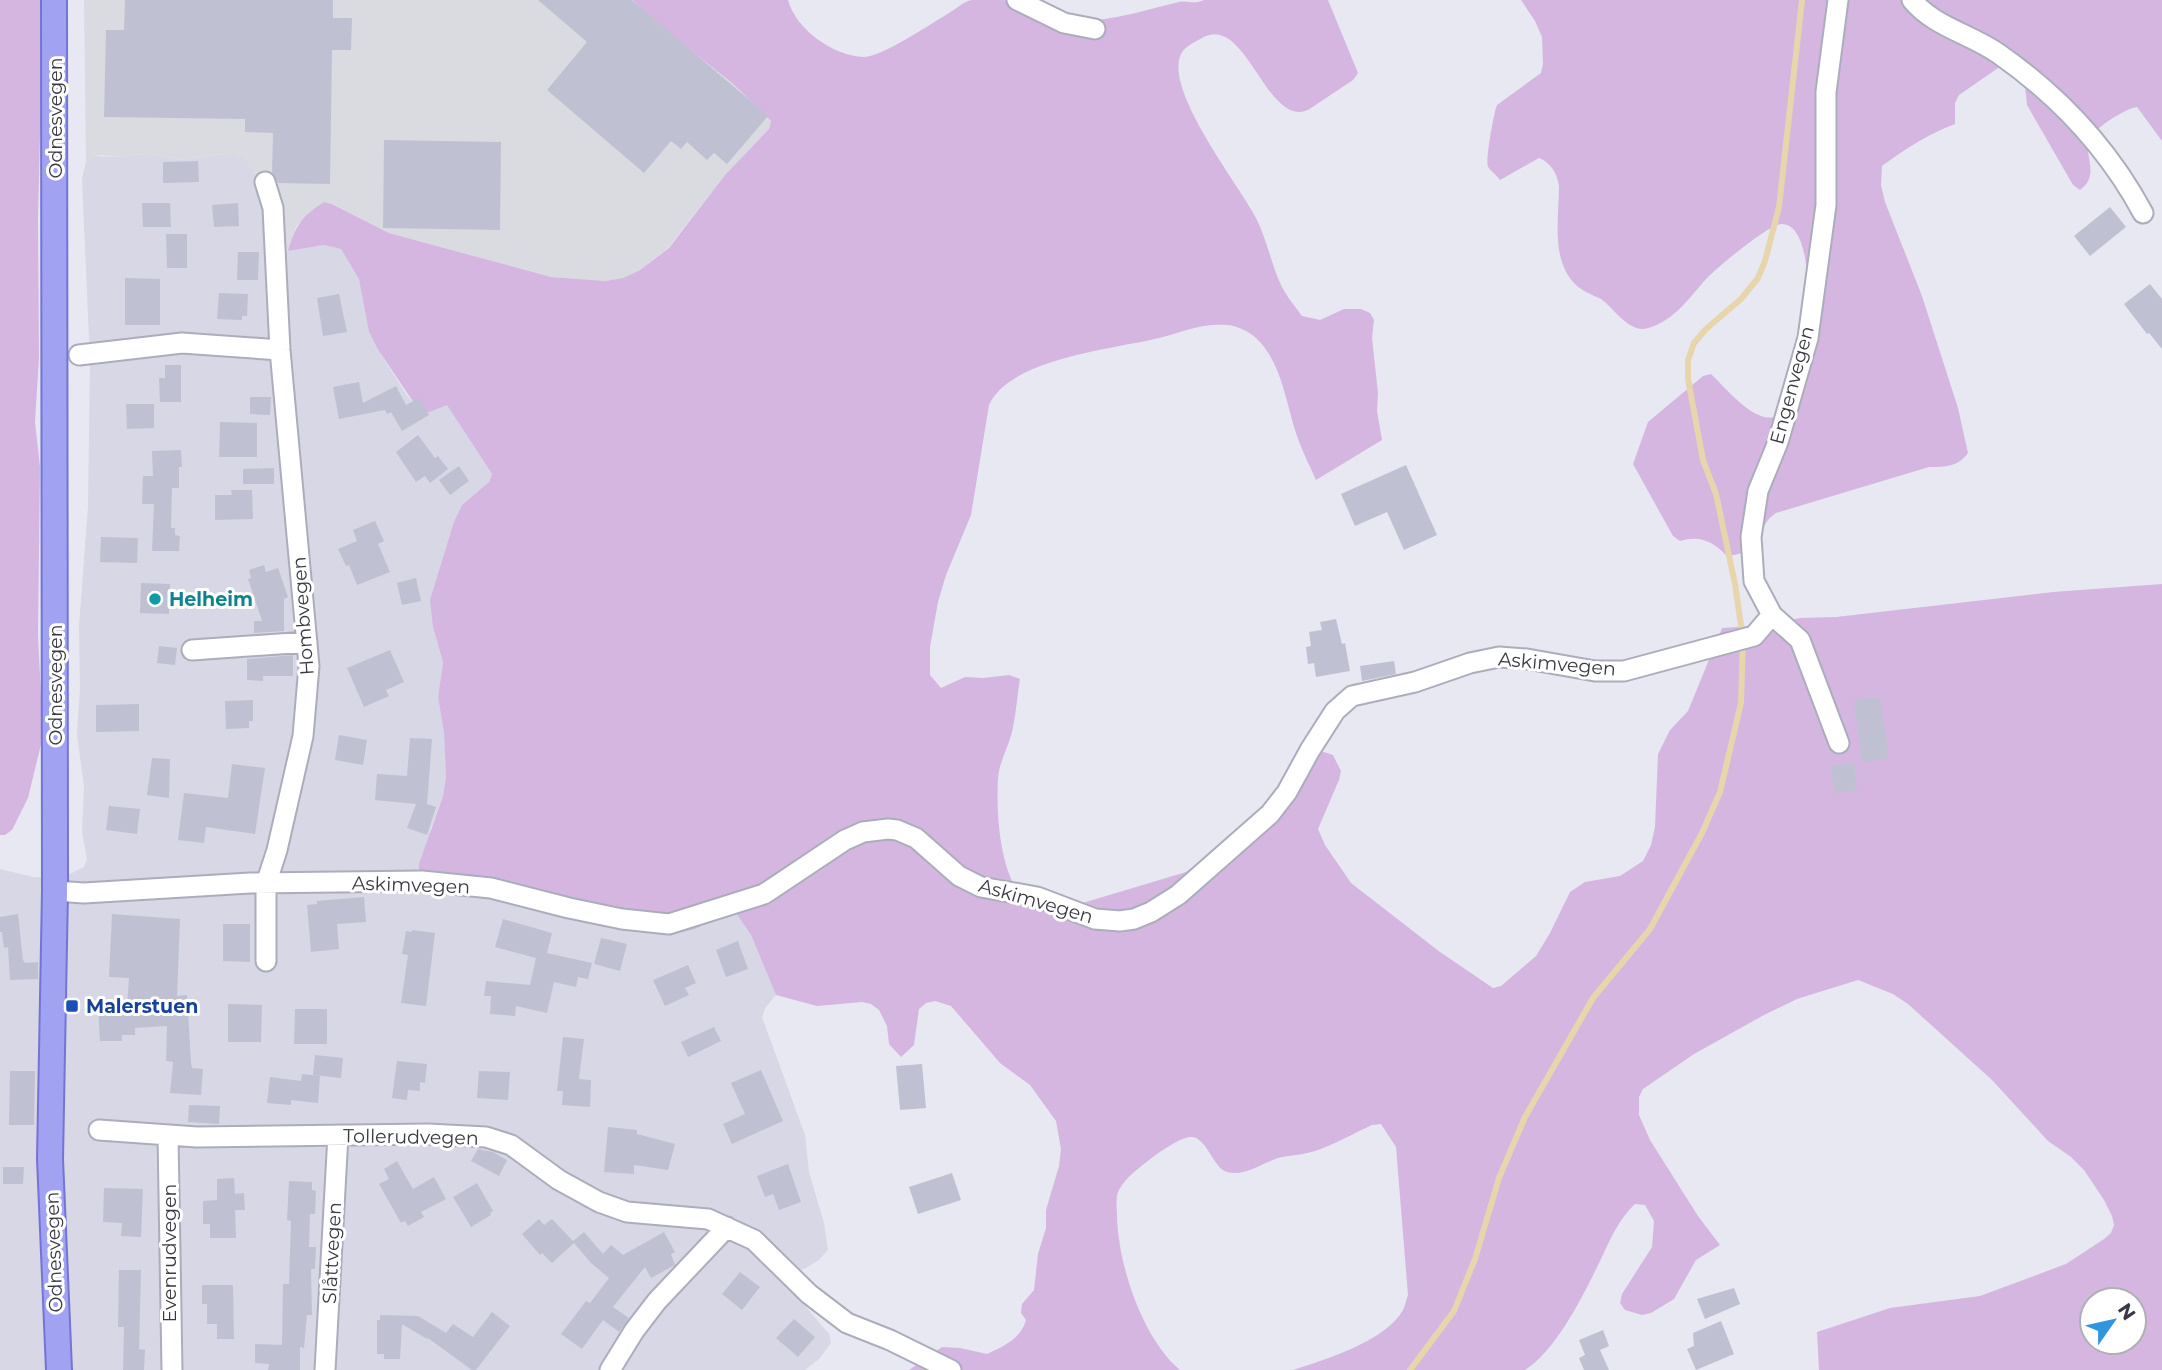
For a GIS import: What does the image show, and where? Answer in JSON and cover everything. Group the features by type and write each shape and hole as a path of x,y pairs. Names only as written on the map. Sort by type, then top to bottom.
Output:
{"main road":[{"name":"Odnesvegen","path":"54,0 55,891 50,1159 59,1370"}],"street":[{"path":"1017,0 1064,23 1095,29"},
{"name":"Engenvegen","path":"1838,0 1826,92 1826,205 1808,338 1778,442 1758,491 1751,537 1754,581 1772,615 1800,640 1839,743"},
{"path":"1912,0 1930,17 1998,54 2070,113 2106,154 2143,213"},
{"name":"Hombvegen","path":"265,182 273,208 280,350 309,666 303,736 277,850 266,884 265,961"},
{"path":"79,355 182,343 280,350"},
{"name":"Askimvegen","path":"55,891 84,893 266,884 422,881 491,888 609,916 669,924 764,894 845,840 863,832 888,829 916,838 959,876 981,887 1037,897 1096,919 1134,919 1178,895 1270,814 1287,792 1335,711 1352,696 1416,682 1470,663 1499,657 1595,671 1624,671 1754,636 1772,615"},
{"path":"192,650 307,642"},
{"name":"Tollerudvegen","path":"99,1130 197,1137 428,1134 486,1137 510,1146 559,1180 599,1202 627,1212 708,1219 754,1240 809,1294 847,1323 890,1340 951,1370"},
{"name":"Evenrudvegen","path":"168,1135 172,1370"},
{"name":"Slåttvegen","path":"325,1370 338,1135"},
{"path":"610,1370 634,1331 657,1301 726,1227"}],"shaded area":[{"path":"0,0 41,0 43,99 38,219 39,358 35,422 40,467 38,635 43,736 28,798 12,830 5,835 0,835"},
{"path":"84,0 633,0 651,19 732,83 771,121 769,129 725,175 668,248 640,270 623,278 605,281 551,277 389,233 324,202 297,225 288,251 272,230 254,170 243,156 226,154 181,160 146,154 119,157 101,155 93,156 86,162"},
{"path":"633,0 788,0 799,21 818,39 841,52 864,57 894,46 972,0 1035,1 1065,17 1095,20 1204,0 1328,0 1358,73 1353,80 1308,110 1293,111 1280,103 1244,54 1231,41 1217,34 1190,44 1181,54 1178,70 1192,111 1257,220 1281,285 1302,316 1320,320 1344,309 1361,309 1370,313 1374,320 1372,338 1378,393 1377,411 1382,440 1316,480 1299,442 1272,359 1253,336 1227,325 1200,327 1040,366 1018,376 1001,389 989,405 971,515 938,602 930,647 930,675 941,688 965,677 1009,675 1020,679 1015,719 999,773 998,812 1008,871 1026,901 1040,909 1056,911 1186,872 1240,839 1315,753 1324,752 1333,755 1341,771 1318,829 1325,845 1351,883 1440,952 1493,988 1501,986 1536,956 1570,892 1585,882 1620,876 1643,861 1651,845 1655,827 1658,754 1670,730 1688,711 1722,628 2053,592 2162,584 2162,1370 1819,1370 1817,1332 1890,1308 1980,1296 2066,1264 2104,1239 2111,1233 2114,1225 2104,1200 2084,1170 2048,1141 1992,1080 1908,1004 1893,994 1858,980 1797,999 1764,1015 1694,1054 1643,1089 1639,1097 1639,1115 1650,1140 1698,1216 1720,1245 1696,1260 1674,1299 1651,1313 1642,1315 1625,1310 1620,1303 1622,1294 1652,1247 1654,1221 1645,1205 1635,1204 1615,1230 1559,1335 1537,1361 1525,1370 1293,1370 1337,1355 1369,1340 1395,1321 1403,1310 1408,1295 1396,1147 1381,1124 1372,1125 1315,1151 1278,1158 1240,1173 1222,1169 1201,1141 1190,1137 1156,1154 1126,1180 1118,1193 1117,1203 1118,1235 1127,1277 1154,1339 1180,1370 909,1370 942,1347 987,1354 1011,1341 1024,1327 1026,1320 1021,1313 1022,1304 1034,1290 1038,1254 1046,1228 1046,1210 1059,1166 1061,1149 1056,1121 1030,1085 1000,1063 951,1006 935,1001 926,1003 919,1009 914,1045 901,1057 889,1044 887,1026 879,1010 871,1004 862,1002 817,1006 776,995 751,935 736,913 727,913 695,929 678,933 634,924 598,922 448,890 419,873 419,864 443,796 446,778 444,733 438,697 443,662 433,627 430,600 454,522 462,505 489,482 492,474 447,405 422,415 377,348 369,332 359,279 341,249 324,245 288,251 300,222 324,202 389,233 551,277 605,281 623,278 640,270 669,248 725,175 769,129 771,121 732,83 651,19"},
{"path":"1521,0 2162,0 2162,141 2137,107 2117,115 2090,138 2089,179 2080,190 2073,185 2027,105 2024,77 2004,64 1959,95 1955,103 1955,124 1917,142 1882,166 1881,185 1885,202 1922,296 1958,408 1968,453 1951,465 1929,467 1776,513 1764,526 1757,544 1742,553 1727,556 1706,541 1680,541 1673,536 1633,464 1648,422 1703,376 1711,374 1755,413 1774,417 1783,412 1807,297 1806,266 1801,242 1789,226 1775,226 1722,264 1674,314 1648,328 1641,329 1628,324 1601,299 1577,286 1568,276 1559,252 1559,186 1553,169 1539,158 1500,180 1487,163 1497,105 1541,73 1543,64 1542,37"},
{"path":"146,154 181,160 226,154 243,156 254,170 263,205 288,251 324,245 341,249 360,279 369,332 406,394 423,415 447,404 492,474 489,482 462,505 433,627 443,662 438,697 444,733 446,778 443,796 430,830 448,890 598,922 736,913 751,935 776,995 765,1008 762,1017 805,1135 809,1172 824,1223 828,1250 819,1260 804,1269 787,1272 783,1280 829,1334 831,1343 819,1359 805,1370 0,1370 0,869 33,877 51,878 68,875 84,867 87,859 82,832 84,787 77,734 80,689 79,626 88,507 90,361 82,179 86,162 93,156"}],"building":[{"path":"125,0 333,0 333,18 352,18 351,50 332,50 330,184 278,183 272,172 273,133 245,132 245,119 104,117 106,30 124,30"},
{"path":"538,0 632,0 768,116 727,164 714,153 707,160 687,142 681,149 671,141 644,173 547,90 587,42"},
{"path":"384,140 501,142 500,230 383,228"},
{"path":"198,161 199,182 163,183 163,162"},
{"path":"142,203 170,203 171,227 143,227"},
{"path":"238,203 239,226 214,227 212,205"},
{"path":"2110,207 2126,227 2090,256 2074,236"},
{"path":"166,234 187,234 187,268 167,268"},
{"path":"238,252 259,252 258,280 237,280"},
{"path":"125,278 160,279 160,325 125,325"},
{"path":"2150,284 2162,299 2162,349 2124,304"},
{"path":"219,293 248,294 247,316 242,316 242,320 217,319"},
{"path":"339,294 347,332 323,336 317,298"},
{"path":"165,365 181,365 181,402 160,402 159,378 165,378"},
{"path":"359,382 363,403 396,386 406,405 419,398 429,415 402,431 391,412 387,414 385,410 339,419 333,387"},
{"path":"250,397 271,397 270,415 250,414"},
{"path":"126,404 154,404 154,428 127,429"},
{"path":"220,422 257,423 257,457 219,457"},
{"path":"418,435 435,458 438,456 448,469 430,483 425,476 416,482 396,452"},
{"path":"181,450 179,488 172,488 171,528 175,528 175,535 180,536 179,551 152,551 154,504 142,504 143,476 153,476 152,451"},
{"path":"1406,465 1437,535 1404,550 1387,512 1355,526 1341,494"},
{"path":"459,466 469,481 450,495 439,480"},
{"path":"274,468 274,484 243,484 243,469"},
{"path":"231,490 252,490 253,519 215,520 215,495 232,495"},
{"path":"375,521 384,541 378,544 390,572 357,585 349,565 346,566 338,549 357,541 353,530"},
{"path":"101,537 138,538 137,563 100,562"},
{"path":"264,565 266,572 278,568 288,597 284,599 284,631 254,633 254,621 262,621 248,579 251,578 249,570"},
{"path":"416,578 421,601 402,605 397,583"},
{"name":"Helheim","path":"141,583 170,584 169,614 140,613"},
{"path":"1336,619 1342,644 1345,643 1350,671 1316,677 1314,663 1308,664 1306,647 1311,646 1309,632 1322,630 1320,622"},
{"path":"159,646 177,648 175,665 157,663"},
{"path":"390,650 404,682 386,690 389,696 364,707 347,668"},
{"path":"293,655 293,676 263,676 263,681 247,680 247,659"},
{"path":"1394,661 1396,674 1362,681 1360,666"},
{"path":"1880,697 1889,759 1862,762 1854,700"},
{"path":"253,700 253,721 249,721 249,728 226,729 225,701"},
{"path":"139,704 139,731 96,732 96,705"},
{"path":"339,735 367,740 363,765 335,760"},
{"path":"410,738 432,739 427,804 436,807 427,835 407,828 416,804 375,800 377,774 407,776"},
{"path":"152,758 170,759 169,798 147,795"},
{"path":"1854,763 1857,791 1834,793 1831,766"},
{"path":"232,764 265,768 255,834 206,827 204,843 178,840 184,793 228,798"},
{"path":"109,806 140,809 137,834 106,830"},
{"path":"364,897 366,922 337,924 339,949 311,952 307,905 317,904 317,901"},
{"path":"18,914 23,960 25,963 38,962 38,979 10,980 8,947 4,948 0,917"},
{"path":"112,914 180,919 177,996 187,995 192,1068 203,1069 201,1095 170,1093 173,1062 166,1061 167,1026 135,1028 135,1035 122,1035 122,1041 100,1041 98,1007 127,1007 129,978 109,977"},
{"path":"503,919 552,933 547,953 592,963 588,979 578,977 576,987 554,982 547,1013 516,1006 515,1016 490,1014 491,996 484,996 486,981 530,985 536,958 495,947"},
{"path":"223,924 250,924 250,962 223,961"},
{"path":"406,931 435,933 426,1006 401,1003 408,955 402,954"},
{"path":"601,938 627,944 620,971 594,964"},
{"path":"738,941 748,969 726,977 716,950"},
{"path":"688,965 696,983 685,988 689,995 665,1006 653,980"},
{"path":"228,1004 262,1005 261,1042 228,1042"},
{"path":"295,1009 327,1009 327,1044 294,1044"},
{"path":"714,1027 721,1041 688,1057 681,1042"},
{"path":"563,1037 584,1039 579,1079 591,1080 590,1107 562,1105 563,1091 557,1091"},
{"path":"315,1055 343,1058 341,1078 313,1075"},
{"path":"397,1061 427,1064 425,1083 420,1082 420,1091 408,1090 407,1100 392,1098"},
{"path":"922,1064 926,1108 900,1110 896,1066"},
{"path":"761,1070 783,1121 732,1144 723,1124 745,1114 731,1083"},
{"path":"10,1071 35,1071 34,1125 9,1125"},
{"path":"479,1071 510,1072 508,1100 477,1098"},
{"path":"302,1074 320,1076 318,1103 291,1100 291,1105 267,1103 270,1077 301,1081"},
{"path":"189,1105 220,1106 219,1124 188,1122"},
{"path":"608,1127 637,1130 637,1134 675,1144 668,1170 634,1165 634,1174 604,1172"},
{"path":"478,1149 493,1152 507,1160 499,1176 471,1161"},
{"path":"397,1161 413,1189 434,1177 446,1199 421,1212 424,1217 408,1226 405,1221 401,1223 379,1184 389,1179 384,1169"},
{"path":"788,1164 801,1202 779,1210 773,1194 765,1197 757,1176"},
{"path":"3,1167 24,1167 23,1184 3,1184"},
{"path":"952,1173 961,1200 918,1214 909,1187"},
{"path":"234,1178 235,1194 244,1193 245,1210 235,1210 236,1238 210,1238 210,1224 203,1224 203,1201 217,1200 217,1179"},
{"path":"289,1181 312,1182 312,1190 316,1191 315,1214 310,1214 309,1247 316,1247 315,1269 311,1269 312,1315 307,1315 304,1348 300,1347 300,1370 268,1370 269,1364 255,1363 255,1344 282,1345 283,1284 289,1284"},
{"path":"477,1183 493,1211 471,1227 453,1197"},
{"path":"104,1188 143,1189 141,1237 121,1236 122,1223 103,1222"},
{"path":"539,1219 544,1225 552,1219 573,1241 584,1232 603,1254 611,1245 623,1255 664,1232 675,1252 671,1254 675,1265 651,1278 645,1267 613,1307 629,1318 619,1332 603,1320 582,1349 561,1334 586,1301 590,1303 609,1278 591,1263 574,1243 552,1263 542,1253 540,1255 522,1234"},
{"path":"119,1270 141,1270 139,1349 145,1350 144,1370 123,1370 124,1327 118,1327"},
{"path":"740,1272 760,1287 742,1310 722,1294"},
{"path":"202,1285 233,1285 234,1339 217,1339 217,1324 207,1324 207,1304 202,1304"},
{"path":"1734,1288 1740,1304 1705,1319 1697,1299"},
{"path":"492,1312 510,1326 476,1370 472,1370 428,1338 402,1324 400,1359 384,1359 384,1354 377,1354 377,1320 380,1320 380,1315 418,1316 446,1333 453,1324 473,1337"},
{"path":"794,1319 815,1337 798,1357 776,1338"},
{"path":"1721,1321 1734,1354 1696,1370 1687,1349 1694,1346 1693,1333"},
{"path":"1603,1330 1609,1346 1600,1350 1609,1370 1584,1370 1579,1358 1585,1355 1579,1340"}],"waterway":[{"path":"1410,1370 1454,1311 1475,1259 1499,1178 1525,1117 1593,998 1650,929 1702,833 1720,792 1741,703 1743,639 1735,584 1716,494 1703,460 1688,379 1688,360 1694,343 1741,299 1758,278 1765,261 1779,207 1802,0"}],"place":[{"name":"Helheim","path":"155,599"},
{"name":"Malerstuen","path":"72,1006"}]}
